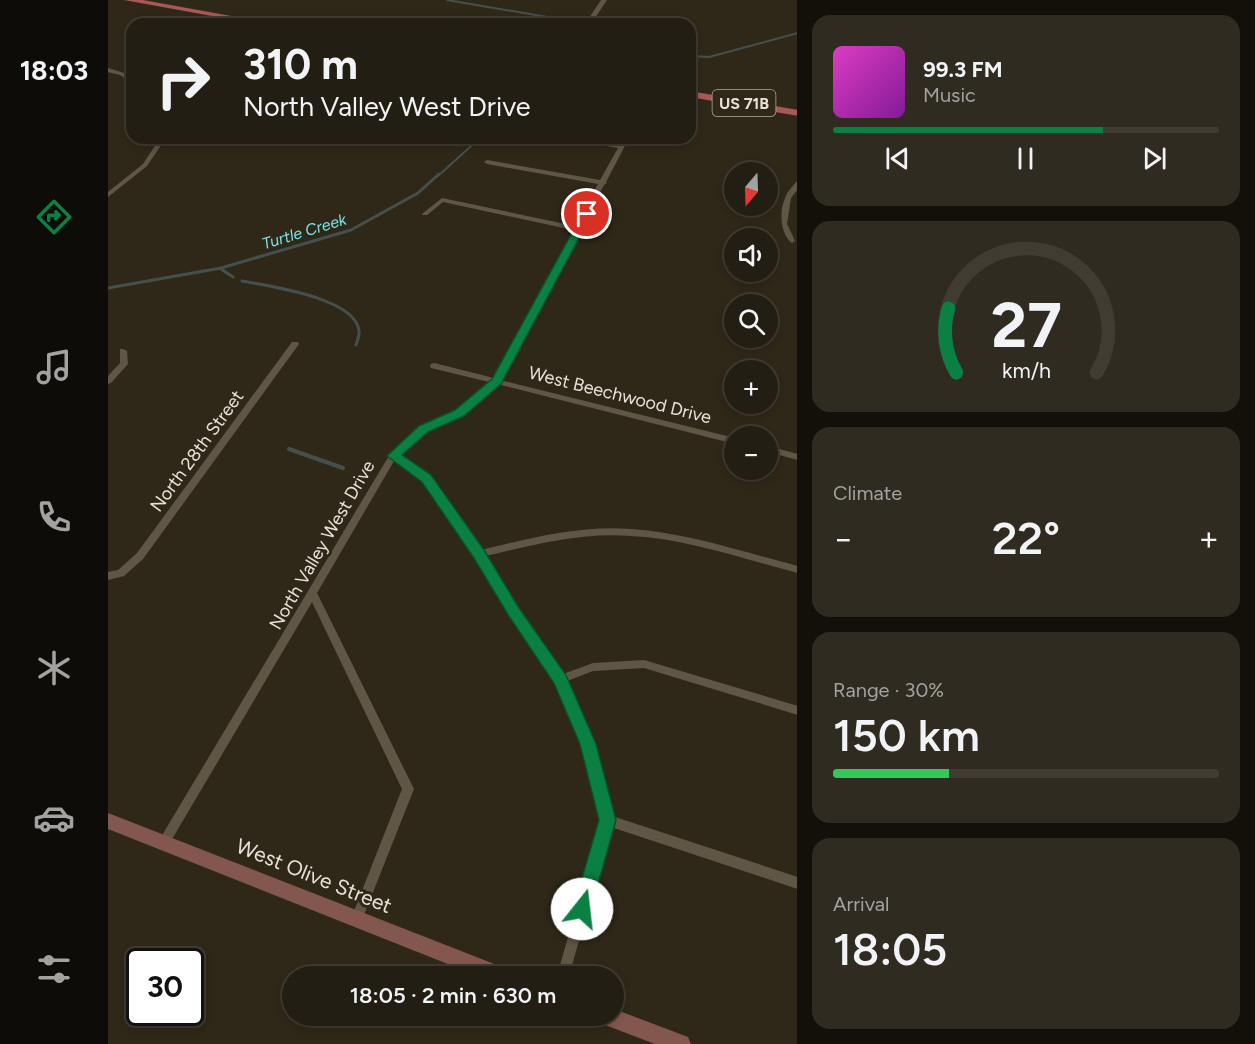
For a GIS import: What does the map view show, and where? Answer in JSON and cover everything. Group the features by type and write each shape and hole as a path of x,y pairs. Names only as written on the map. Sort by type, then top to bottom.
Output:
{"main road":[{"path":"128,0 235,18"},
{"name":"US 71B","path":"696,95 797,113"},
{"name":"West Olive Street","path":"108,821 356,921 475,966"},
{"path":"624,1022 681,1044"}],"street":[{"path":"592,18 604,0"},
{"path":"108,70 126,77"},
{"path":"108,195 145,165 159,144"},
{"name":"North Valley West Drive","path":"164,842 393,456 424,429 459,413 496,381 623,144"},
{"path":"487,162 604,183"},
{"path":"792,241 784,224 788,198 797,184"},
{"path":"425,214 442,200 579,229"},
{"name":"North 28th Street","path":"108,576 121,573 140,556 295,344"},
{"path":"108,381 124,364 123,351"},
{"name":"West Beechwood Drive","path":"434,366 724,438"},
{"path":"778,452 797,457"},
{"path":"393,456 427,479 479,554 514,612 561,679 588,744 607,820 566,966"},
{"path":"479,554 549,538 606,532 678,539 797,570"},
{"path":"312,595 408,789 356,921"},
{"path":"561,679 593,667 644,664 797,711"},
{"path":"607,820 797,883"}],"waterway":[{"path":"447,0 553,18"},
{"name":"Turtle Creek","path":"696,56 709,57 797,33"},
{"name":"Turtle Creek","path":"438,176 473,144"},
{"name":"Turtle Creek","path":"108,288 221,268 351,230 418,193 439,174"},
{"path":"221,269 233,277"},
{"path":"242,281 290,290 328,302 343,310 354,320 359,331 356,345"},
{"path":"289,449 343,468"}],"route":[{"path":"582,909 607,820 588,744 561,679 427,479 393,456 424,429 459,413 496,381 587,214"}]}
